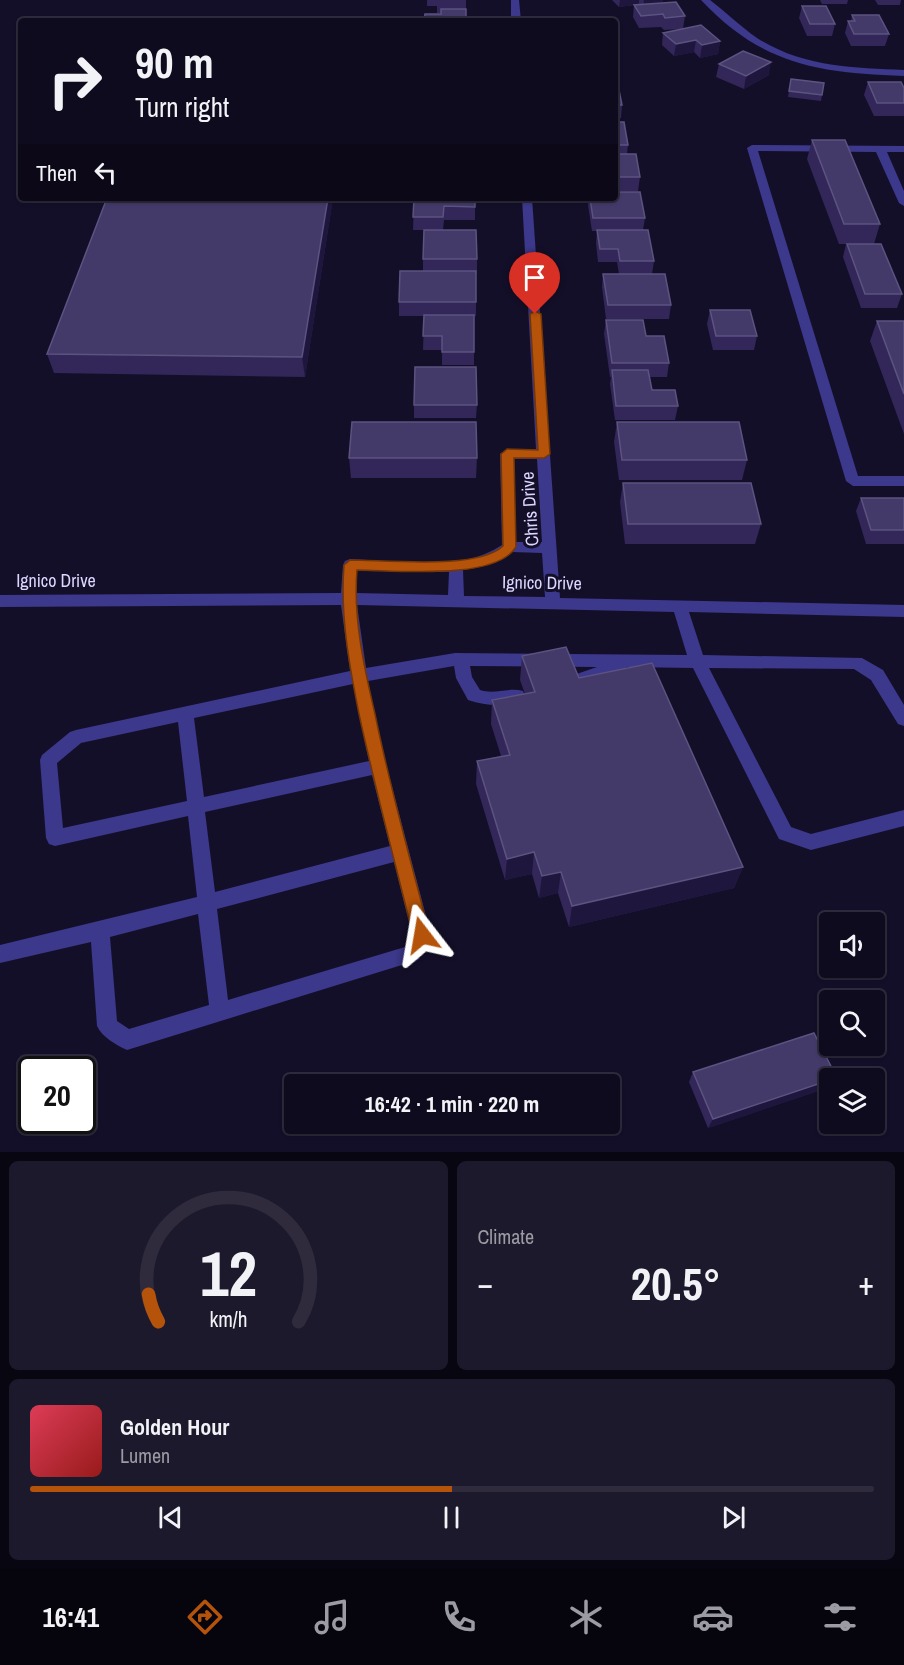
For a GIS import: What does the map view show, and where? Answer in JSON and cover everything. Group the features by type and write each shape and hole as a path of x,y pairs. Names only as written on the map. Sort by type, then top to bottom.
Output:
{"street":[{"path":"515,0 516,18"},
{"path":"705,0 756,41 794,62 836,71 904,73"},
{"path":"904,149 752,148 853,481 904,482"},
{"path":"880,149 904,203"},
{"name":"Chris Drive","path":"527,201 554,603"},
{"path":"100,931 107,1026 127,1040 411,954 422,935 379,766 359,676 348,599 350,565 456,566 484,563 500,556 509,547 507,454 544,454"},
{"path":"509,547 550,548"},
{"path":"456,566 456,601"},
{"name":"Ignico Drive","path":"0,601 348,599 904,610"},
{"path":"679,605 697,660 785,833 811,842 904,818"},
{"path":"461,659 464,678 474,695 490,700 526,695"},
{"path":"379,766 55,838 48,760 76,737 359,676 461,659 856,663 877,675 904,719"},
{"path":"569,684 630,660"},
{"path":"185,713 197,807 205,903 220,1012"},
{"path":"0,954 100,931 400,852"}],"building":[{"path":"676,2 685,16 665,18 663,14 641,16 634,5"},
{"path":"802,6 826,6 835,24 810,24"},
{"path":"441,9 466,9 466,18 424,18 425,14 441,14"},
{"path":"852,15 879,15 889,34 854,34 848,21 855,21"},
{"path":"701,25 720,41 702,45 696,40 676,44 663,33"},
{"path":"743,51 771,62 746,76 719,64"},
{"path":"791,79 824,83 822,95 789,91"},
{"path":"868,82 901,82 904,88 904,103 877,103"},
{"path":"618,90 619,90 622,105 618,105"},
{"path":"618,122 624,122 628,145 618,145"},
{"path":"812,140 845,140 880,224 844,224"},
{"path":"618,154 636,154 640,177 618,177"},
{"path":"618,192 640,192 645,218 593,218 590,201 618,201"},
{"path":"106,201 328,201 302,357 47,354"},
{"path":"414,201 475,201 475,207 444,206 443,217 413,217"},
{"path":"424,230 476,230 477,259 423,259"},
{"path":"597,230 648,230 654,261 620,261 618,249 600,249"},
{"path":"847,244 881,244 902,294 865,294"},
{"path":"400,271 476,271 476,302 399,302"},
{"path":"603,274 665,274 671,305 608,305"},
{"path":"710,310 750,310 757,336 716,336"},
{"path":"424,315 474,315 474,352 442,352 442,336 423,336"},
{"path":"606,320 643,320 646,336 664,336 669,363 612,363"},
{"path":"877,321 904,321 904,394"},
{"path":"415,367 476,367 477,405 414,405"},
{"path":"612,370 648,370 652,390 675,390 678,406 616,406"},
{"path":"352,422 476,422 477,458 349,458"},
{"path":"617,422 739,422 747,460 622,460"},
{"path":"623,483 751,483 761,524 628,524"},
{"path":"861,498 904,498 904,530 871,530"},
{"path":"566,647 579,678 652,663 743,867 572,906 561,872 542,876 534,852 507,859 477,761 510,755 492,700 535,692 522,656"},
{"path":"814,1033 819,1043 819,1056 826,1056 832,1068 819,1068 819,1084 713,1119 693,1072"}],"route":[{"path":"422,935 374,749 359,676 348,599 350,565 470,566 500,556 509,547 507,454 544,454 535,314"}]}
